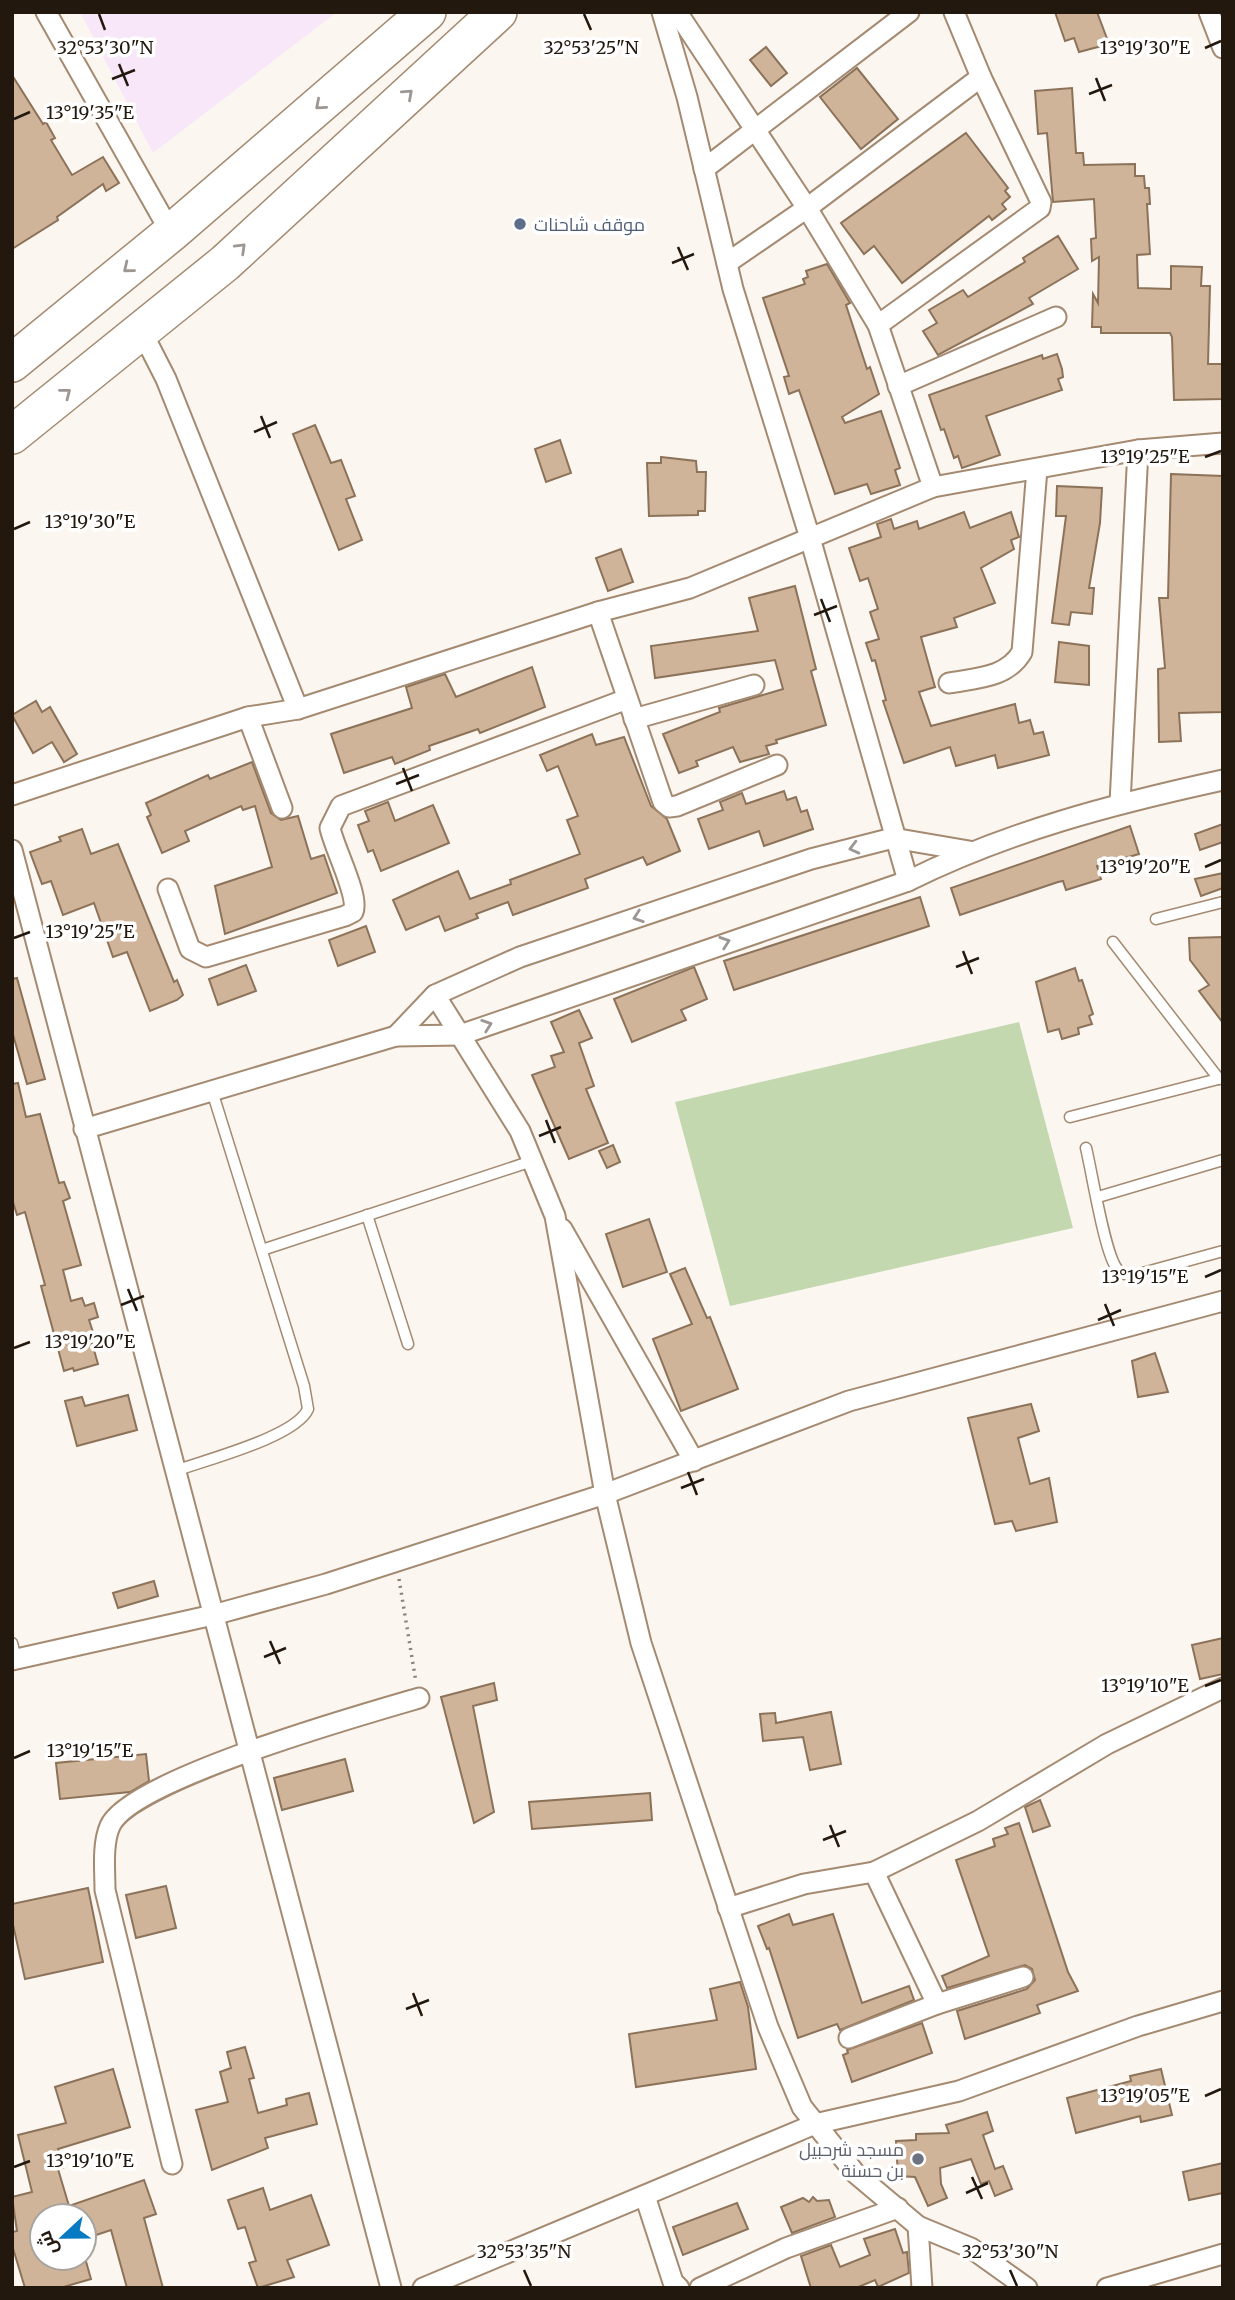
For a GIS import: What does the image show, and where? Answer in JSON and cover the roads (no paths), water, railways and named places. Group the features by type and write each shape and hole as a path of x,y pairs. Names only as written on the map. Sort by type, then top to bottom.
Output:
{"highway":[{"path":"12,363 171,233 427,12"},
{"path":"12,435 225,263 498,12"}],"street":[{"path":"46,12 171,233"},
{"path":"662,12 727,263 810,538 908,881"},
{"path":"677,12 807,208 878,325 933,487"},
{"path":"704,169 908,12"},
{"path":"878,325 1040,208 1041,202 981,77 954,12"},
{"path":"1209,12 1223,48"},
{"path":"727,263 807,208 981,77"},
{"path":"898,386 1056,317"},
{"path":"142,332 166,379 298,709"},
{"path":"12,795 248,717 298,709 598,612 690,589 933,487 1138,450 1223,443"},
{"path":"1120,803 1138,450"},
{"path":"949,683 1002,672 1014,666 1022,652 1037,469"},
{"path":"598,612 659,792 669,807 687,803 777,765"},
{"path":"634,719 754,685"},
{"path":"168,889 190,949 206,957 345,916 353,912 355,899 338,858 330,828 341,806 627,699"},
{"path":"248,717 282,808"},
{"path":"85,1129 396,1036 460,1035 908,881 969,851 1120,803 1223,780"},
{"path":"396,1036 435,995 520,957 811,859 894,838 969,851"},
{"path":"12,850 391,2288"},
{"path":"435,995 520,1131 555,1216 694,1461"},
{"path":"555,1216 605,1494 641,1643 773,2038 802,2107 855,2174 918,2225 971,2248 1027,2288"},
{"path":"14,1654 213,1615 396,1562 605,1494 849,1401 1223,1301"},
{"path":"728,1908 804,1884 874,1872 990,1814 1107,1744 1223,1688"},
{"path":"172,2164 105,1890 109,1826 124,1807 248,1749 419,1698"},
{"path":"874,1872 937,2004"},
{"path":"849,2038 937,2004 1023,1977"},
{"path":"423,2288 815,2124 959,2091 1138,2026 1223,2001"},
{"path":"645,2196 673,2282 678,2288"},
{"path":"700,2288 786,2248 898,2208"},
{"path":"918,2225 922,2288"},
{"path":"1107,2288 1223,2254"}],"lane":[{"path":"1156,919 1223,902"},
{"path":"1070,1117 1221,1078 1113,942"},
{"path":"175,1471 274,1434 300,1420 308,1409 304,1386 212,1091"},
{"path":"1086,1148 1111,1259 1126,1275 1139,1275 1223,1251"},
{"path":"1098,1197 1223,1160"},
{"path":"262,1250 532,1161"},
{"path":"367,1216 408,1344"}],"place":[{"name":"موقف شاحنات","path":"520,224"},
{"name":"مسجد شرحبيل بن حسنة","path":"918,2159"}]}
